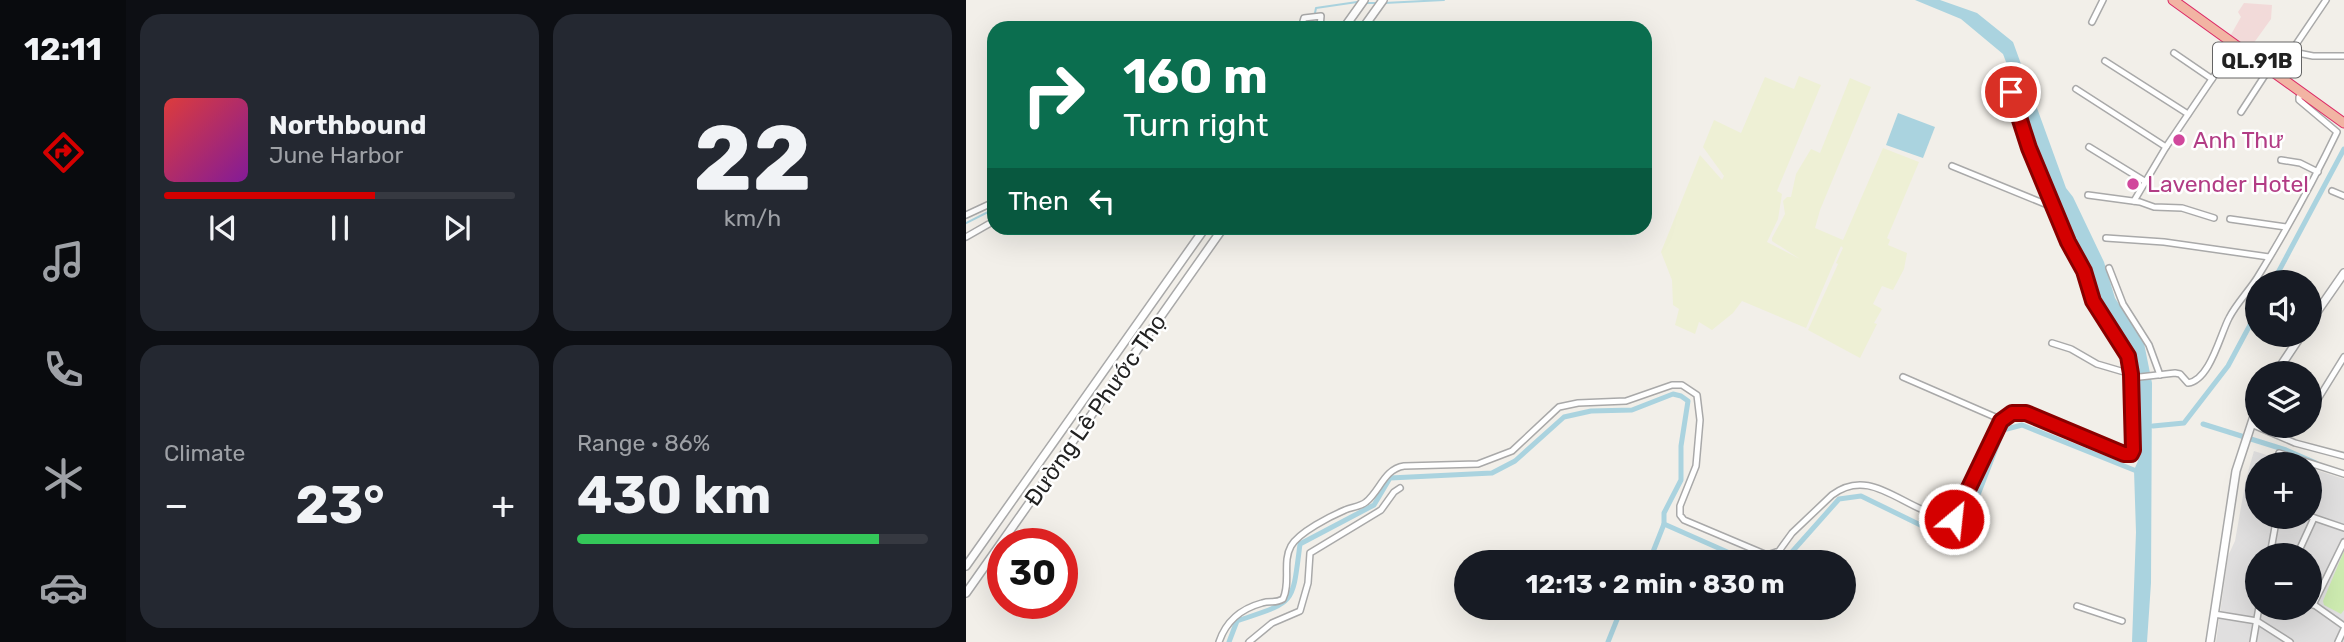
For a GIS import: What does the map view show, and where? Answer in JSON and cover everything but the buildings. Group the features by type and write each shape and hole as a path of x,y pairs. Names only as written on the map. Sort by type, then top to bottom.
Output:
{"highway":[{"name":"QL.91B","path":"2173,0 2342,121"}],"street":[{"path":"1349,21 1364,0"},
{"path":"1368,21 1383,0"},
{"path":"2092,23 2103,0"},
{"path":"2241,112 2293,52 2326,0"},
{"path":"1303,21 1304,18 1321,16 1321,21"},
{"path":"2134,201 2166,147 2235,45"},
{"path":"2293,52 2313,56 2344,56"},
{"path":"2174,53 2212,79"},
{"path":"2105,61 2188,114"},
{"path":"2076,89 2166,147"},
{"path":"1219,642 1226,624 1237,616 1261,603 1277,603 1283,599 1287,589 1288,553 1297,539 1338,513 1366,502 1380,482 1394,469 1404,466 1478,464 1489,461 1512,451 1559,407 1578,403 1626,401 1672,385 1682,385 1698,395 1700,421 1696,466 1681,506 1682,519 1718,532 1762,554 1771,555 1779,551 1792,533 1838,490 1860,483 1882,490 1908,505 1946,519 1954,519 2002,420 2012,413 2026,413 2124,454 2131,454 2132,377 2128,356 2095,305 2084,271 2029,148 2011,92"},
{"path":"2052,343 2132,377 2177,373 2190,383 2199,378 2218,348 2230,316 2269,257 2318,172 2337,132 2299,100 2298,97 2304,94"},
{"path":"2090,147 2146,182"},
{"path":"2281,160 2300,163 2318,172"},
{"path":"1952,166 2054,208"},
{"path":"2332,191 2344,196"},
{"path":"2088,195 2182,208 2214,218"},
{"path":"966,215 987,205"},
{"path":"2230,219 2286,227"},
{"path":"966,237 987,225"},
{"name":"Đường Lê Phước Thọ","path":"966,566 1200,235"},
{"name":"Đường Lê Phước Thọ","path":"966,593 1218,235"},
{"path":"2106,238 2164,242 2269,257"},
{"path":"2109,268 2123,304 2149,345 2159,375"},
{"path":"2322,305 2344,273"},
{"path":"2322,393 2344,357"},
{"path":"1903,377 2002,420"},
{"path":"1070,418 1083,427"},
{"path":"2210,642 2236,471 2246,438"},
{"path":"2282,438 2344,456"},
{"path":"2322,467 2344,474"},
{"path":"1250,642 1272,623 1300,611 1308,583 1310,553 1381,510 1400,488"},
{"path":"2322,521 2344,528"},
{"path":"2322,583 2344,542"},
{"path":"2077,606 2122,621"},
{"path":"2322,612 2344,627 2338,642"},
{"path":"2214,614 2257,621 2290,642"},
{"path":"2253,642 2257,621"}],"shaded area":[{"path":"2244,3 2272,5 2271,19 2248,51 2229,38 2241,17 2238,12"},
{"path":"2322,472 2344,479 2344,642 2216,642 2228,556 2235,541 2245,485 2245,529 2322,529"}],"green space":[{"path":"1799,76 1821,85 1777,191 1782,194 1778,219 1767,242 1800,259 1772,241 1772,238 1785,214 1783,201 1791,197 1796,174 1811,149 1820,153 1850,78 1871,87 1815,228 1843,240 1883,148 1919,162 1887,238 1890,240 1888,245 1907,253 1904,269 1893,290 1882,286 1873,304 1882,309 1860,358 1808,330 1838,264 1836,263 1843,248 1841,246 1806,328 1742,301 1733,313 1712,330 1699,322 1695,334 1675,325 1679,309 1673,305 1672,280 1661,252 1700,155 1722,180 1724,176 1703,147 1714,120 1741,133 1765,77 1794,89"},
{"path":"2344,551 2344,610 2341,614 2324,605 2323,601"}],"water":[{"path":"1915,0 1940,0 1977,13 2013,42 2066,188 2073,197 2104,262 2115,298 2144,343 2152,383 2151,583 2147,642 2132,642 2136,532 2134,470 2138,461 2140,424 2133,353 2090,285 2003,54 1961,19"},
{"path":"1898,113 1935,127 1923,158 1886,145"}],"waterway":[{"path":"1384,3 1444,0"},
{"path":"1315,13 1316,8 1357,2"},
{"path":"1366,3 1378,3"},
{"path":"2279,270 2344,149"},
{"path":"966,223 987,212"},
{"path":"2153,426 2184,423 2228,366 2245,334"},
{"path":"1229,642 1237,621 1271,609 1288,598 1295,579 1300,544 1374,505 1390,478 1492,473 1515,461 1564,417 1591,411 1632,410 1673,394 1688,401 1681,446 1681,480 1664,513 1664,524 1654,550"},
{"path":"2203,424 2291,452"},
{"path":"1794,550 1839,499 1861,496 1943,536 1966,526 2003,430 2022,425 2134,470"},
{"path":"1664,524 1723,550"},
{"path":"1608,642 1617,620"}],"place":[{"name":"Anh Thư","path":"2179,140"},
{"name":"Lavender Hotel","path":"2133,184"}],"route":[{"path":"1954,519 2001,421 2012,413 2026,413 2124,454 2131,454 2133,450 2128,356 2093,301 2084,271 2068,242 2029,148 2011,92"}]}
